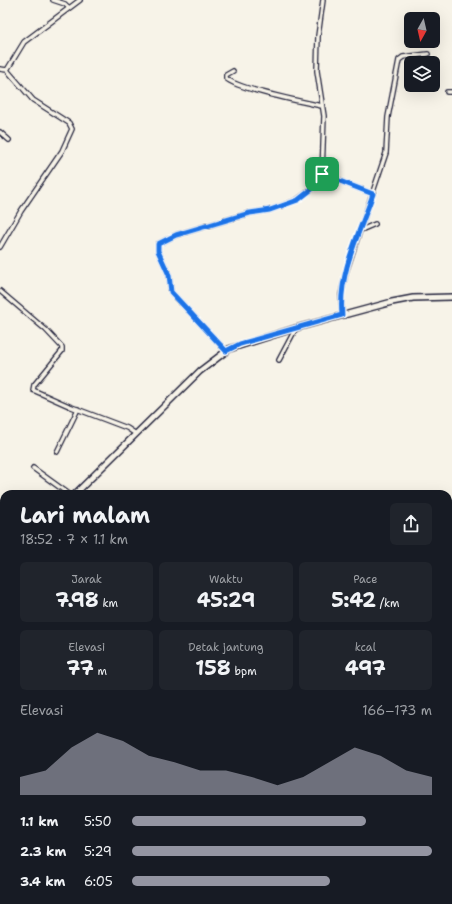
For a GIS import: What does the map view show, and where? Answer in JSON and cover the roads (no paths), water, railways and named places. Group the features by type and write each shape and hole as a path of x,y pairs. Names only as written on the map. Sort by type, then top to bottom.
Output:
{"street":[{"path":"53,0 65,4 70,8"},
{"path":"7,70 24,42 80,0"},
{"path":"226,351 173,296 170,290 169,275 158,251 158,244 176,235 250,213 270,210 298,200 312,189 322,174 322,106 317,71 318,36 322,0"},
{"path":"342,315 342,287 386,153 388,117 399,60 403,57 428,54"},
{"path":"0,69 7,70 29,96 69,123 72,129 62,151 21,211 0,247"},
{"path":"233,71 226,75 226,78 233,83 278,96 322,106"},
{"path":"447,92 452,92"},
{"path":"0,132 9,140"},
{"path":"322,174 373,194"},
{"path":"361,230 375,224"},
{"path":"0,291 46,330 62,347 62,352 34,384 33,390 127,428 136,434"},
{"path":"79,490 200,371 226,351 240,344 296,328 413,298 452,297"},
{"path":"279,360 296,328"},
{"path":"57,452 78,409"},
{"path":"33,468 63,490"}]}
